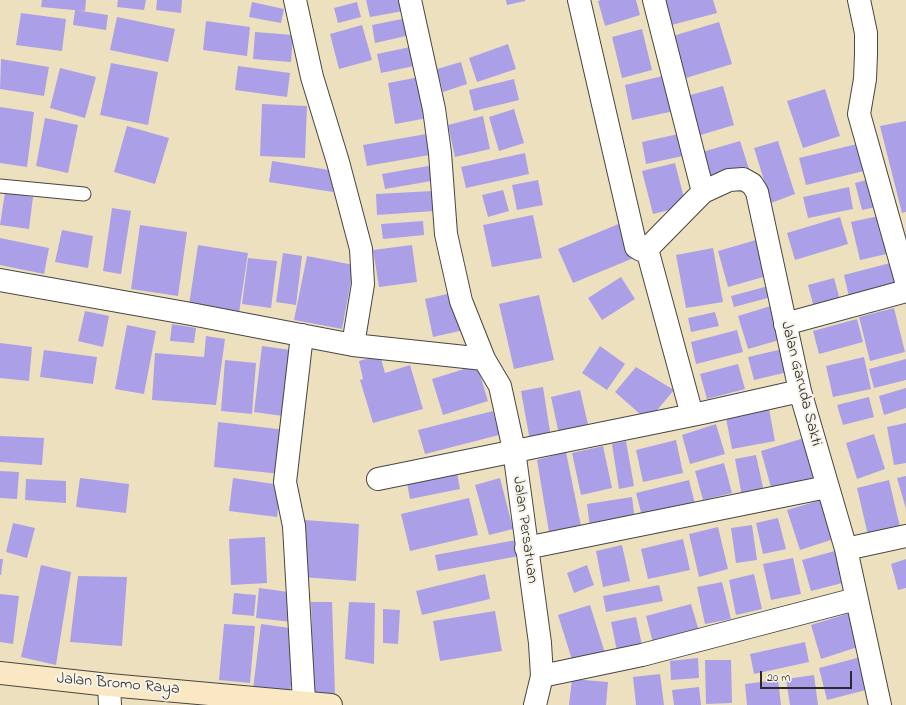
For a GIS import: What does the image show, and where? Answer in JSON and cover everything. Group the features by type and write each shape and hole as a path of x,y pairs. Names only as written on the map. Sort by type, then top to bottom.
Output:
{"main road":[{"name":"Jalan Bromo Raya","path":"0,673 110,695 304,701 331,705"}],"street":[{"path":"295,0 312,77 338,162 361,249 363,284 353,345"},
{"name":"Jalan Persatuan","path":"410,0 434,109 440,153 446,234 462,301 484,359 500,386 514,450 536,614 542,676 535,705"},
{"path":"579,0 632,235 636,247 641,250 650,246 692,415"},
{"path":"654,0 703,192"},
{"path":"859,0 866,33 866,54 865,79 859,114 906,281"},
{"name":"Jalan Garuda Sakti","path":"650,246 703,192 729,180 743,179 752,184 757,192 800,391 846,549 880,705"},
{"path":"0,280 353,345 484,359"},
{"path":"785,324 906,291"},
{"path":"302,335 285,482 294,526 304,701"},
{"path":"378,479 514,450 692,415 800,391"},
{"path":"526,548 827,487"},
{"path":"846,549 906,536"},
{"path":"542,676 642,655 856,599"}],"lane":[{"path":"0,186 84,194"}],"building":[{"path":"42,0 86,0 85,11 41,7"},
{"path":"118,0 146,0 144,10 117,7"},
{"path":"157,0 182,0 181,13 156,10"},
{"path":"366,0 408,0 409,10 370,17"},
{"path":"506,0 525,0 525,1 507,5"},
{"path":"636,0 640,15 605,26 598,1"},
{"path":"657,0 713,0 717,13 664,27"},
{"path":"252,2 284,9 281,23 249,17"},
{"path":"357,2 361,17 338,23 334,8"},
{"path":"75,10 108,15 106,30 73,25"},
{"path":"21,13 66,19 62,51 16,45"},
{"path":"117,17 175,29 168,62 110,50"},
{"path":"412,17 415,34 375,43 372,25"},
{"path":"206,21 250,27 247,56 203,50"},
{"path":"719,22 732,64 686,78 673,36"},
{"path":"362,25 372,60 339,69 330,34"},
{"path":"642,29 652,70 622,78 612,37"},
{"path":"255,32 293,35 291,62 253,59"},
{"path":"508,44 516,69 477,82 469,58"},
{"path":"415,46 419,65 381,73 377,54"},
{"path":"1,59 49,67 44,96 0,89"},
{"path":"461,62 467,84 443,92 437,69"},
{"path":"111,63 158,72 148,125 100,115"},
{"path":"238,66 290,73 287,97 235,90"},
{"path":"60,68 96,77 85,118 50,108"},
{"path":"667,75 674,111 632,120 625,85"},
{"path":"425,76 433,117 395,124 388,83"},
{"path":"514,79 519,100 474,111 469,90"},
{"path":"723,86 734,125 694,137 683,97"},
{"path":"825,89 840,136 803,148 787,101"},
{"path":"262,104 307,106 305,158 260,156"},
{"path":"0,107 34,112 27,167 0,163"},
{"path":"514,109 524,143 499,151 489,117"},
{"path":"483,116 490,149 455,157 448,125"},
{"path":"45,118 78,125 68,173 36,166"},
{"path":"906,121 906,212 902,213 880,126"},
{"path":"127,126 169,138 155,184 114,172"},
{"path":"432,133 435,154 367,166 363,145"},
{"path":"683,133 687,155 646,164 642,142"},
{"path":"740,141 750,172 709,185 699,153"},
{"path":"778,141 795,194 771,203 754,148"},
{"path":"857,144 864,171 806,185 799,158"},
{"path":"525,153 529,174 466,188 461,167"},
{"path":"272,161 336,171 333,192 269,182"},
{"path":"675,163 686,206 653,214 642,171"},
{"path":"434,165 437,180 385,189 382,174"},
{"path":"870,179 876,207 862,210 855,183"},
{"path":"538,180 543,205 517,210 512,185"},
{"path":"849,187 853,209 808,218 803,197"},
{"path":"503,190 509,211 488,217 482,195"},
{"path":"433,191 434,211 377,215 376,194"},
{"path":"5,192 33,197 29,229 0,225"},
{"path":"112,208 131,211 121,274 103,271"},
{"path":"533,215 542,258 492,267 483,225"},
{"path":"883,215 891,253 860,260 851,222"},
{"path":"840,217 848,244 795,260 787,233"},
{"path":"423,221 424,235 383,239 381,224"},
{"path":"621,223 636,257 573,283 558,249"},
{"path":"140,225 187,232 178,296 131,289"},
{"path":"62,230 93,236 88,268 55,262"},
{"path":"0,238 49,248 44,274 0,265"},
{"path":"763,238 774,274 728,287 718,251"},
{"path":"198,245 248,253 239,313 189,305"},
{"path":"412,245 417,282 379,287 373,250"},
{"path":"713,248 723,302 686,308 676,255"},
{"path":"283,253 302,256 296,305 276,302"},
{"path":"307,256 354,265 342,329 294,320"},
{"path":"248,258 277,261 271,308 242,304"},
{"path":"894,262 900,284 849,297 844,275"},
{"path":"621,277 635,299 602,320 588,298"},
{"path":"834,278 840,300 814,308 808,285"},
{"path":"772,285 775,296 734,307 731,296"},
{"path":"456,292 464,330 433,337 425,299"},
{"path":"539,295 554,360 514,369 499,304"},
{"path":"774,305 783,339 748,349 738,316"},
{"path":"894,308 905,352 870,361 859,317"},
{"path":"85,311 109,316 103,347 78,341"},
{"path":"715,312 719,326 691,332 688,318"},
{"path":"857,319 863,342 819,354 813,331"},
{"path":"172,324 196,328 194,343 170,341"},
{"path":"127,325 156,331 144,394 115,389"},
{"path":"737,330 743,352 696,364 691,342"},
{"path":"206,336 225,339 216,405 152,400 155,353 204,357"},
{"path":"0,343 32,347 29,381 0,378"},
{"path":"262,346 298,351 290,417 254,412"},
{"path":"600,346 625,364 607,390 582,373"},
{"path":"787,348 792,371 754,380 748,357"},
{"path":"44,350 97,357 93,384 40,377"},
{"path":"380,355 385,373 410,365 423,409 373,423 360,380 363,379 359,361"},
{"path":"864,357 871,389 833,397 826,366"},
{"path":"906,359 906,380 874,388 869,369"},
{"path":"225,360 256,363 252,414 221,411"},
{"path":"738,364 745,389 707,399 700,374"},
{"path":"477,365 488,401 443,415 432,379"},
{"path":"636,367 674,390 648,421 615,392"},
{"path":"543,387 551,438 530,441 521,391"},
{"path":"906,388 906,408 884,415 879,396"},
{"path":"580,390 590,433 560,439 551,397"},
{"path":"869,397 874,417 843,425 837,405"},
{"path":"769,409 775,441 732,449 726,418"},
{"path":"493,411 499,435 425,454 418,430"},
{"path":"218,422 286,430 281,474 214,467"},
{"path":"906,423 906,463 894,465 887,427"},
{"path":"716,424 725,454 690,464 682,435"},
{"path":"874,434 885,469 857,479 846,443"},
{"path":"0,436 44,438 42,465 0,462"},
{"path":"811,436 822,476 772,491 761,451"},
{"path":"676,440 683,473 643,482 636,450"},
{"path":"626,441 634,486 619,489 612,444"},
{"path":"603,446 612,488 581,495 572,453"},
{"path":"566,452 582,531 550,538 537,460"},
{"path":"756,455 764,492 742,496 735,459"},
{"path":"724,463 732,493 703,500 695,471"},
{"path":"0,471 19,472 17,499 0,498"},
{"path":"457,473 460,489 410,499 407,483"},
{"path":"906,476 906,509 897,478"},
{"path":"80,478 129,484 126,513 76,507"},
{"path":"233,478 281,485 277,517 229,511"},
{"path":"500,478 513,529 489,535 475,485"},
{"path":"26,479 66,481 66,503 25,500"},
{"path":"689,480 696,508 643,520 636,493"},
{"path":"889,480 900,527 868,535 857,488"},
{"path":"632,497 635,520 590,528 587,504"},
{"path":"469,498 478,535 410,551 401,514"},
{"path":"828,498 840,537 800,550 787,510"},
{"path":"778,518 786,549 763,554 756,523"},
{"path":"305,520 359,524 356,581 301,577"},
{"path":"13,523 35,528 27,558 6,552"},
{"path":"752,525 757,560 736,563 731,528"},
{"path":"718,527 728,569 699,577 689,534"},
{"path":"265,537 267,583 231,585 229,539"},
{"path":"683,539 690,570 648,579 641,549"},
{"path":"516,540 519,556 438,571 435,555"},
{"path":"622,545 630,581 603,587 596,551"},
{"path":"842,549 850,581 811,591 802,560"},
{"path":"793,558 801,594 771,600 763,564"},
{"path":"0,559 3,559 1,575 0,575"},
{"path":"906,559 906,588 898,590 891,564"},
{"path":"41,565 71,572 56,665 21,657"},
{"path":"587,565 594,585 574,593 567,573"},
{"path":"485,574 490,599 422,615 416,591"},
{"path":"754,574 762,609 736,615 729,580"},
{"path":"78,576 127,577 122,646 70,642"},
{"path":"722,582 731,619 705,624 697,587"},
{"path":"659,585 663,601 606,612 603,596"},
{"path":"259,588 296,593 292,622 256,618"},
{"path":"234,593 256,595 254,616 232,614"},
{"path":"0,594 19,596 13,644 0,642"},
{"path":"311,602 332,602 335,694 314,695"},
{"path":"349,602 375,603 374,664 345,659"},
{"path":"691,604 699,631 653,643 646,616"},
{"path":"590,605 605,653 573,663 558,615"},
{"path":"383,609 400,610 398,644 383,643"},
{"path":"495,611 502,651 440,661 433,621"},
{"path":"853,612 864,645 821,659 811,625"},
{"path":"636,617 642,645 617,651 611,622"},
{"path":"224,624 255,626 250,683 219,680"},
{"path":"261,624 297,629 290,694 253,689"},
{"path":"805,642 809,662 754,674 750,654"},
{"path":"861,657 870,689 827,700 819,668"},
{"path":"698,658 699,678 671,680 670,661"},
{"path":"705,660 731,660 732,703 706,704"},
{"path":"660,674 664,705 636,705 633,677"},
{"path":"814,675 818,705 790,705 786,679"},
{"path":"572,679 608,682 606,705 569,705"},
{"path":"778,680 781,705 747,705 745,684"},
{"path":"699,687 701,705 674,705 672,690"}]}
